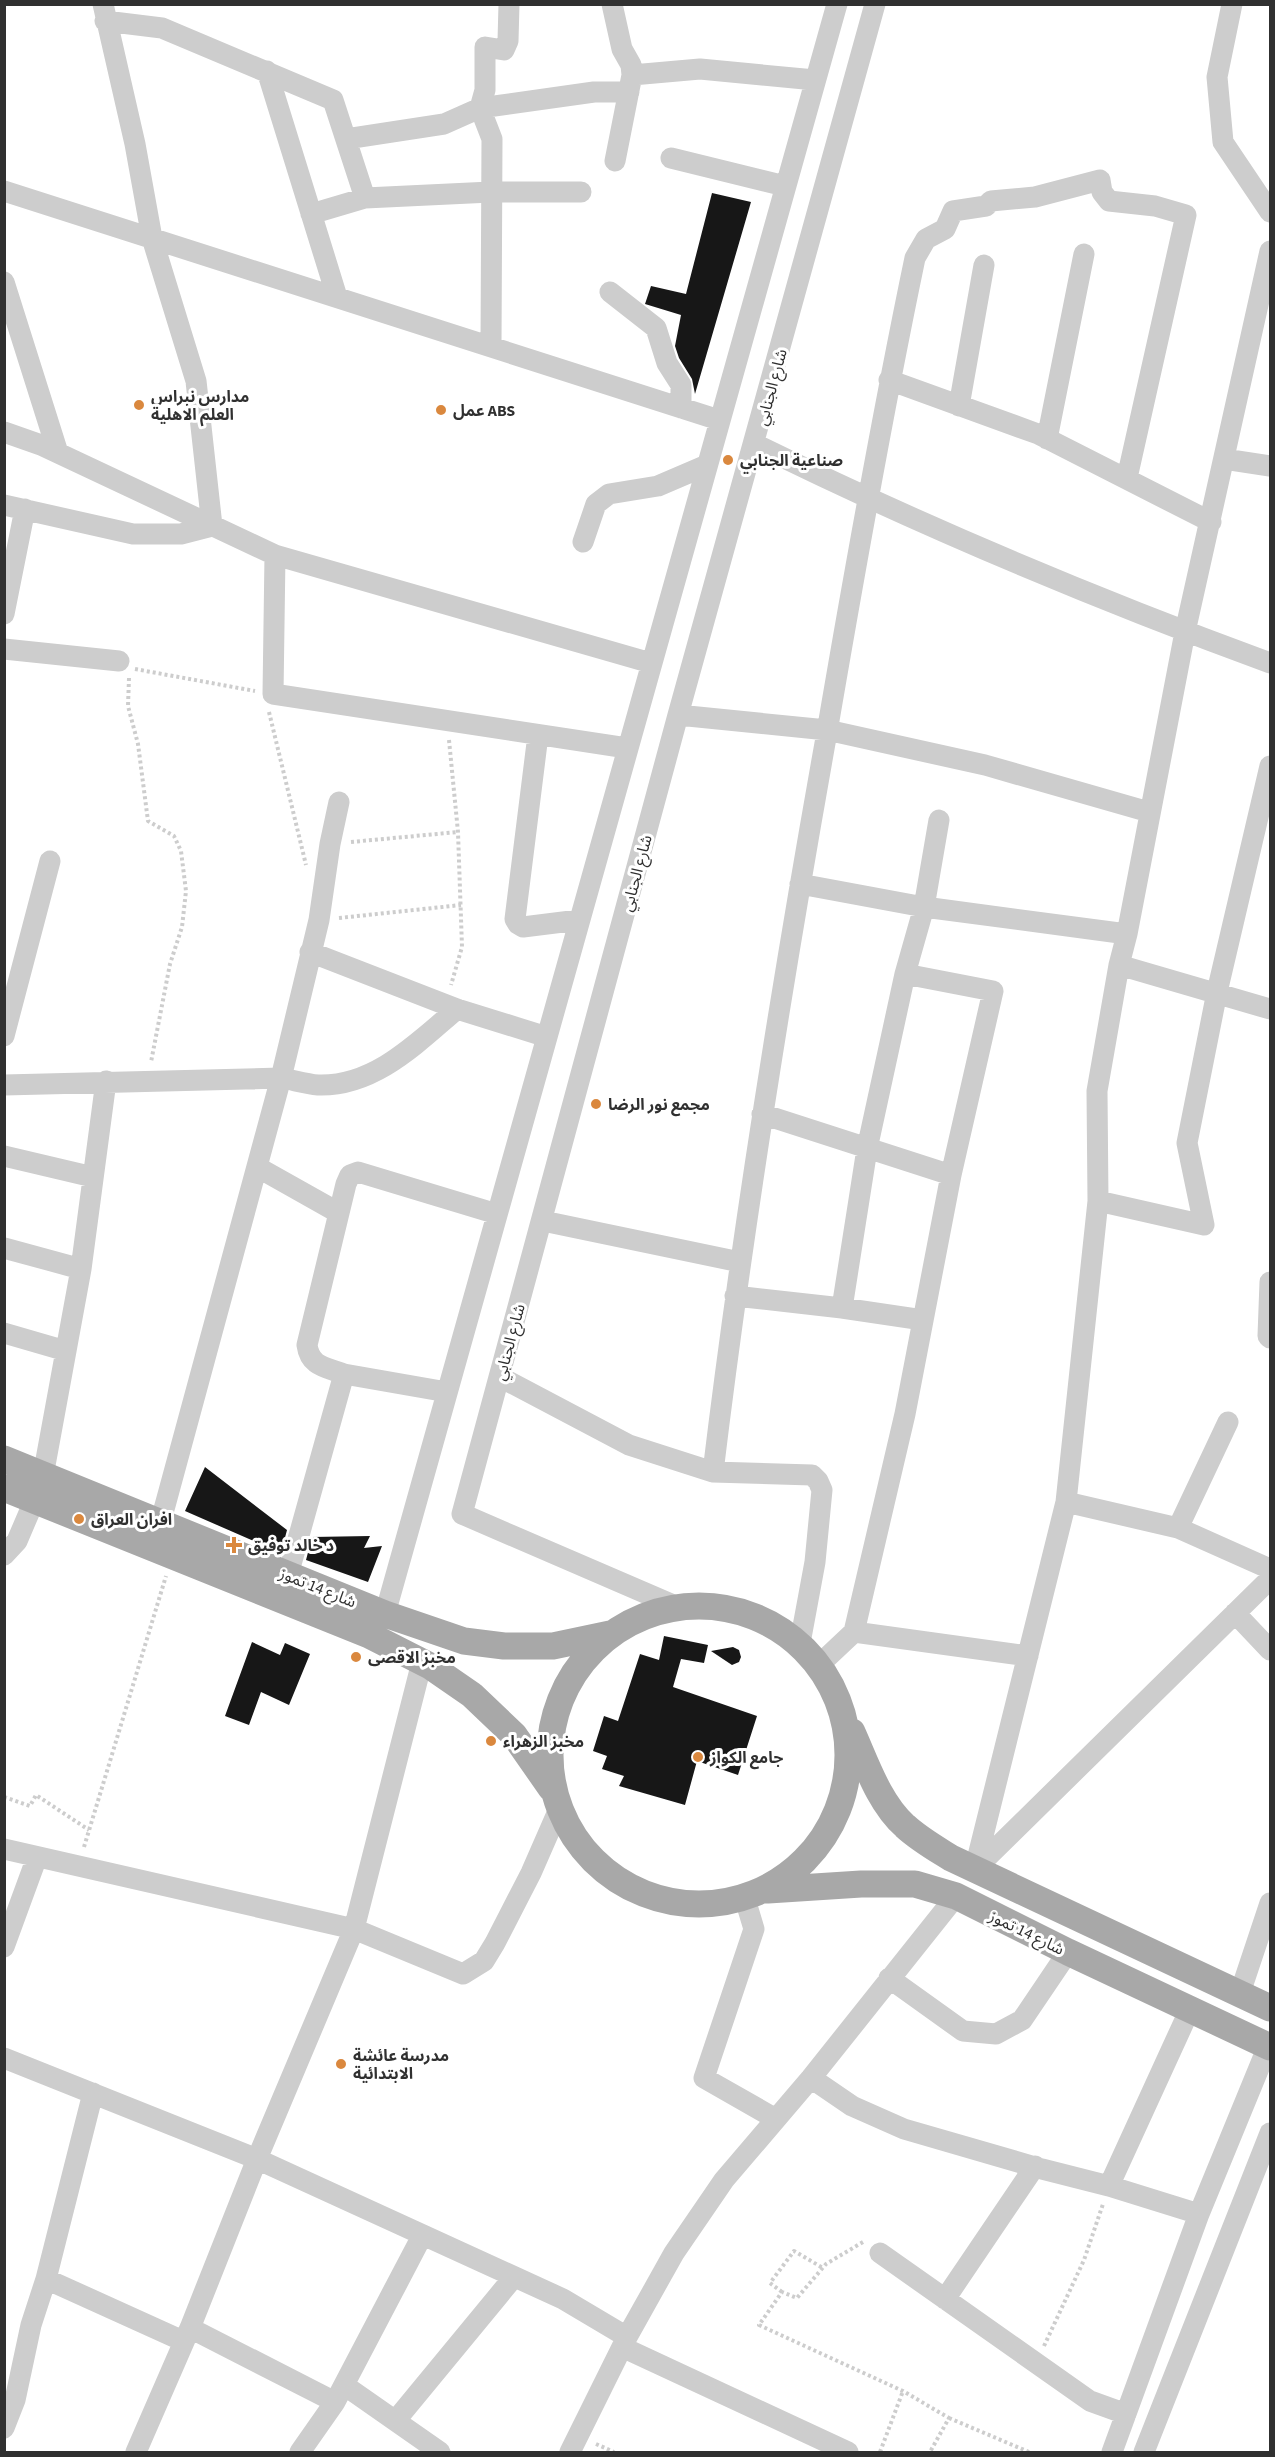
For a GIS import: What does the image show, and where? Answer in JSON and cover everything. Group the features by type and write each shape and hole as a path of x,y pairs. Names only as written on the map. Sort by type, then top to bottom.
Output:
{"main road":[{"name":"شارع 14 تموز","path":"4,1460 39,1488 172,1555 369,1635 422,1662 472,1695 514,1735 556,1800 578,1843 603,1870 635,1891 671,1903 708,1905 756,1894 861,1884 915,1884 956,1896 1269,2047"},
{"name":"شارع 14 تموز","path":"4,1488 39,1488 160,1524 385,1614 464,1641 504,1646 553,1646 610,1634"},
{"path":"556,1800 549,1756 553,1721 565,1688 584,1658 610,1634 656,1611 680,1608 706,1605 756,1616 800,1643 819,1665 834,1689 844,1716 883,1798 903,1825 929,1845 1270,2008"},
{"path":"756,1894 796,1870 820,1845 841,1806 849,1761 844,1716"}],"street":[{"path":"491,346 492,139 480,108 485,90 485,48 504,50 508,41 509,4"},
{"path":"612,4 622,49 632,65 615,161"},
{"path":"385,1614 837,4"},
{"name":"شارع الجنابي","path":"680,1608 462,1514 678,715 755,444 875,4"},
{"path":"1232,4 1217,76 1223,142 1270,212"},
{"path":"212,526 196,381 152,238 135,144 104,13 162,28 333,100 365,198"},
{"path":"346,139 444,124 480,108 594,92 700,69 815,80"},
{"path":"267,71 337,297"},
{"path":"671,158 785,186"},
{"path":"713,1472 735,1296 762,1114 889,380 915,258 926,239 945,229 953,211 986,206 991,201 1035,197 1100,180 1102,192 1109,201 1155,206 1186,215 1127,478"},
{"path":"4,190 719,420"},
{"path":"311,214 365,198 490,192 581,192"},
{"path":"975,1868 1066,1502 1098,1201 1097,1091 1119,966 1185,632 1267,282 1270,251"},
{"path":"1047,439 1084,254"},
{"path":"960,406 984,265"},
{"path":"4,282 58,453"},
{"path":"610,292 656,328 668,363 681,385 681,408"},
{"path":"889,380 1047,439 1211,522"},
{"path":"4,432 58,453 275,555 651,663"},
{"path":"755,444 867,499 1185,632 1270,663"},
{"path":"1224,459 1270,466"},
{"path":"583,542 596,504 609,494 658,486 707,465"},
{"path":"4,615 15,507 133,534 181,534 212,526"},
{"path":"275,555 273,694 627,748"},
{"path":"4,649 119,661"},
{"path":"678,715 827,730 985,765 1149,812"},
{"path":"538,735 515,919 518,924 530,927 579,920"},
{"path":"1098,1201 1204,1225 1187,1143 1217,992 1270,766"},
{"path":"160,1524 281,1078 319,920 330,844 339,802"},
{"path":"842,1308 867,1149 905,974 924,908 939,820"},
{"path":"4,1036 50,861"},
{"path":"800,884 924,908 1127,934"},
{"path":"310,952 451,1007 547,1037"},
{"path":"1119,966 1217,992 1270,1009"},
{"path":"819,1665 854,1632 905,1414 951,1175 993,991 905,974"},
{"path":"4,1085 281,1078 318,1085 362,1077 385,1067 400,1057 451,1007"},
{"path":"7,1544 39,1488 81,1269 106,1081"},
{"path":"762,1114 951,1175"},
{"path":"4,1156 93,1177"},
{"path":"257,1167 339,1213"},
{"path":"447,1392 344,1374 316,1363 309,1357 307,1345 346,1184 350,1175 358,1172 497,1214"},
{"path":"543,1221 740,1262"},
{"path":"4,1248 81,1269"},
{"path":"1270,1282 1268,1336 1270,1338"},
{"path":"735,1296 923,1320"},
{"path":"4,1333 66,1351"},
{"path":"288,1575 344,1374"},
{"path":"500,1377 629,1445 713,1472 812,1475 822,1490 815,1562 800,1643"},
{"path":"1178,1528 1228,1422"},
{"path":"1066,1502 1178,1528 1270,1569"},
{"path":"975,1868 1270,1579"},
{"path":"1235,1614 1270,1650"},
{"path":"854,1632 1028,1656"},
{"path":"136,2452 354,1929 422,1662"},
{"path":"4,1849 354,1929 463,1974 484,1961 495,1943 531,1873 556,1800"},
{"path":"4,1947 38,1857"},
{"path":"756,1894 753,1929 704,2078 776,2119"},
{"path":"570,2452 624,2342 674,2253 711,2198 811,2078 956,1896"},
{"path":"1240,1993 1270,1903"},
{"path":"889,1978 963,2031 996,2034 1022,2020 1068,1952"},
{"path":"1109,2186 1190,2010"},
{"path":"1112,2452 1199,2214 1269,2047"},
{"path":"4,2058 257,2159 563,2299 624,2342 848,2452"},
{"path":"811,2078 852,2106 904,2129 1109,2186 1199,2214"},
{"path":"4,2428 15,2400 31,2325 46,2279 93,2093"},
{"path":"1151,2450 1270,2133"},
{"path":"945,2299 1035,2166"},
{"path":"300,2452 340,2393 422,2236"},
{"path":"880,2253 1090,2401 1126,2414"},
{"path":"396,2420 513,2278"},
{"path":"46,2279 340,2393 396,2420 440,2452"}],"path":[{"path":"147,1080 170,964 182,927 186,891 181,851 174,836 148,821 138,744 129,706 130,668 273,694 269,713 308,874"},
{"path":"447,721 458,832 462,947 451,1007"},
{"path":"330,844 458,832"},
{"path":"319,920 461,905"},
{"path":"78,1866 172,1555"},
{"path":"4,1797 30,1806 36,1795 89,1830"},
{"path":"1036,2363 1084,2260 1109,2186"},
{"path":"823,2268 794,2251 770,2283 796,2298 823,2268 843,2252 865,2241 880,2253"},
{"path":"782,2292 759,2325 903,2391 949,2418 1029,2452"},
{"path":"880,2452 903,2391"},
{"path":"930,2452 949,2418"}],"building":[{"path":"712,193 751,202 695,394 692,379 679,358 675,346 681,315 645,304 651,286 686,294"},
{"path":"205,1467 287,1530 281,1553 185,1511"},
{"path":"370,1536 364,1548 382,1546 368,1582 306,1560 312,1537"},
{"path":"664,1636 708,1645 704,1663 681,1659 673,1687 757,1716 738,1775 697,1761 685,1805 619,1786 624,1776 602,1769 607,1756 593,1751 604,1716 618,1721 640,1654 659,1660"},
{"path":"252,1642 280,1655 285,1643 310,1654 289,1705 261,1692 249,1725 225,1716"},
{"path":"733,1647 739,1650 741,1657 739,1662 732,1665 711,1651"}],"place":[{"name":"مدارس نبراس العلم الاهلية","path":"139,405"},
{"name":"عمل ABS","path":"441,410"},
{"name":"صناعية الجنابي","path":"728,460"},
{"name":"مجمع نور الرضا","path":"596,1104"},
{"name":"افران العراق","path":"79,1519"},
{"name":"د خالد توفيق","path":"234,1545"},
{"name":"مخبز الاقصى","path":"356,1657"},
{"name":"مخبز الزهراء","path":"491,1741"},
{"name":"جامع الكواز","path":"698,1757"},
{"name":"مدرسة عائشة الابتدائية","path":"341,2064"}]}
